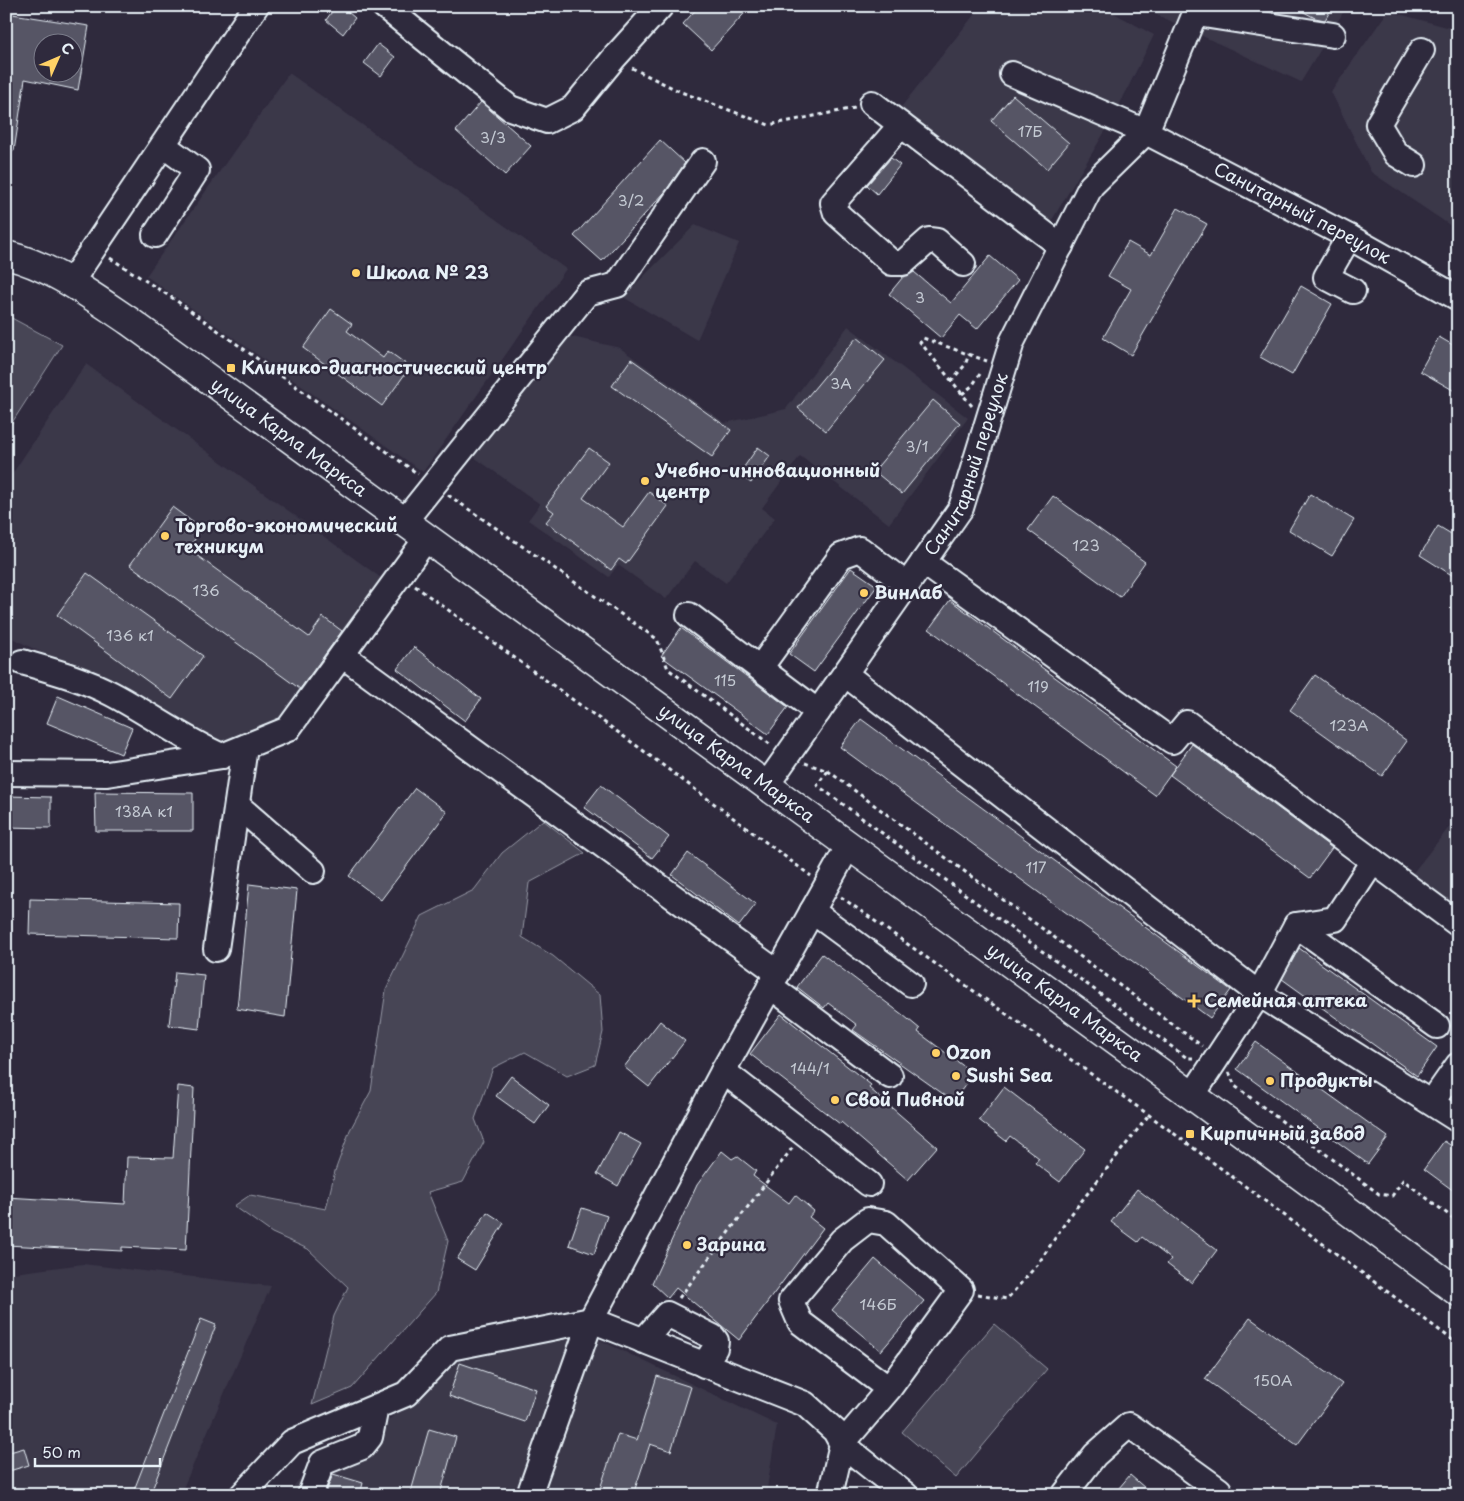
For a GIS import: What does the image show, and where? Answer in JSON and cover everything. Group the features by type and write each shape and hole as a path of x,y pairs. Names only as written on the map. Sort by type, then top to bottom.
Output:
{"highway":[{"name":"улица Карла Маркса","path":"6,255 32,261 71,282 129,321 1458,1292"}],"street":[{"path":"71,282 256,6"},
{"path":"384,6 510,108 547,121 573,108 614,58 661,6"},
{"path":"1198,10 1333,35"},
{"name":"Санитарный переулок","path":"766,786 961,508 987,424 995,363 1012,342 1091,186 1146,132 1198,10"},
{"path":"1414,165 1396,154 1378,124 1422,50"},
{"path":"1012,74 1146,132"},
{"path":"872,103 1061,246"},
{"path":"901,125 833,203 836,213 892,263 903,263 929,240 937,241 963,264"},
{"name":"Санитарный переулок","path":"1146,132 1455,290"},
{"path":"155,235 197,170 163,145"},
{"path":"403,523 587,293 617,285 703,161"},
{"path":"1349,237 1326,277 1353,291"},
{"path":"6,774 107,774 222,756 288,729 426,539"},
{"path":"760,668 841,556 860,549 907,585"},
{"path":"924,562 1172,741 1187,723 1458,924"},
{"path":"689,615 818,712"},
{"path":"342,655 774,979 890,1076"},
{"path":"22,662 72,677 112,694 180,735 222,756"},
{"path":"845,674 1259,994 1458,1120"},
{"path":"216,949 245,747"},
{"path":"237,805 312,871"},
{"path":"529,1495 591,1320 723,1071 849,846"},
{"path":"1296,925 1335,919 1373,861"},
{"path":"812,911 911,984"},
{"path":"1192,1096 1259,994 1296,925"},
{"path":"1296,925 1436,1026"},
{"path":"1432,1102 1458,1065"},
{"path":"723,1071 869,1184"},
{"path":"830,1495 842,1444 889,1389 961,1290 886,1224 868,1220 842,1240 791,1301 800,1322 889,1389"},
{"path":"643,1340 667,1314 713,1337 716,1341 704,1365"},
{"path":"242,1495 292,1442 406,1394 450,1348 591,1320 805,1404 835,1431 842,1444 906,1495"},
{"path":"310,1495 322,1463 362,1447 370,1438 376,1407"},
{"path":"1064,1495 1096,1455 1129,1425 1219,1490 1219,1495"}],"path":[{"path":"614,58 681,92 769,125 832,114 872,103"},
{"path":"94,248 174,299 433,485 657,639 668,669 787,757 828,770 1226,1064 1235,1086 1379,1194 1392,1196 1403,1180 1458,1222"},
{"path":"987,424 920,342 923,338 995,363"},
{"path":"951,380 965,365 969,354"},
{"path":"962,394 972,386 981,373 995,363"},
{"path":"410,583 637,746 826,887 1149,1115 1458,1344"},
{"path":"828,770 817,785 1187,1058 1217,1058"},
{"path":"961,1290 1006,1299 1038,1264 1068,1217 1149,1115"},
{"path":"667,1314 803,1133"}],"shaded area":[{"path":"981,6 1101,6 1154,35 1113,118 1049,225 898,111"},
{"path":"1138,6 1347,6 1301,82"},
{"path":"1388,11 1454,29 1458,24 1458,215 1451,226 1371,172 1331,92"},
{"name":"Школа № 23","path":"289,73 566,269 423,472 146,276"},
{"path":"695,225 739,243 697,340 623,297"},
{"path":"6,315 62,345 6,432"},
{"name":"Учебно-инновационный центр","path":"848,326 968,418 889,524 800,456 762,508 775,518 726,583 695,561 666,599 618,565 609,577 528,520 540,504 474,457 564,335 620,348 725,423 786,409"},
{"name":"Торгово-экономический техникум","path":"86,364 395,588 288,729 230,747 6,635 6,483"},
{"path":"1458,816 1458,925 1404,884"},
{"path":"543,820 585,853 529,883 522,937 553,956 600,995 603,1032 595,1065 567,1076 525,1052 493,1068 475,1119 484,1142 463,1182 428,1192 448,1241 436,1293 352,1388 312,1405 334,1316 348,1287 308,1249 272,1233 234,1206 250,1195 326,1209 335,1171 350,1130 371,1091 386,990 422,916 474,890 502,853"},
{"path":"83,1264 271,1286 180,1495 6,1495 6,1274"},
{"path":"994,1324 1047,1369 956,1478 902,1432"},
{"path":"550,1329 594,1337 777,1425 766,1495 286,1495 314,1462 387,1422 452,1355"}],"building":[{"path":"336,6 341,6 355,18 343,34 326,20"},
{"path":"699,6 751,6 711,50 683,24"},
{"path":"1293,6 1333,6 1325,20 1315,18"},
{"path":"6,13 89,26 82,67 82,32 32,32 32,80 25,79 14,151 6,150"},
{"path":"378,44 395,57 381,76 364,63"},
{"path":"39,82 79,82 78,90"},
{"path":"1013,95 1069,143 1047,169 991,121"},
{"path":"481,102 531,146 505,175 456,131"},
{"path":"660,140 685,163 665,192 602,261 574,236"},
{"path":"891,158 900,165 877,194 867,185"},
{"path":"1178,208 1207,224 1131,355 1103,338 1131,289 1108,276 1128,242 1151,255"},
{"path":"990,256 1018,280 977,329 960,315 941,338 889,294 903,277 914,272 951,303"},
{"path":"1301,286 1332,304 1292,375 1260,357"},
{"path":"331,309 352,324 347,331 383,358 388,351 410,367 382,406 303,348"},
{"path":"857,337 885,360 826,431 798,408"},
{"path":"1439,337 1458,348 1458,393 1420,371"},
{"path":"631,359 731,430 712,457 612,386"},
{"path":"933,400 960,423 902,494 874,471"},
{"path":"758,447 770,456 751,483 739,474"},
{"path":"589,448 609,462 583,498 623,527 649,492 668,506 626,564 619,559 611,570 546,522 554,512 546,506"},
{"path":"1310,494 1354,520 1332,556 1289,530"},
{"path":"1053,496 1145,562 1120,597 1028,530"},
{"path":"172,507 202,529 188,549 309,637 323,617 342,631 300,689 130,565"},
{"path":"1438,526 1458,538 1458,579 1420,555"},
{"path":"851,568 877,586 814,672 789,654"},
{"path":"87,573 203,656 172,699 57,615"},
{"path":"950,600 1176,766 1155,795 929,629"},
{"path":"681,628 788,707 768,734 661,656"},
{"path":"414,647 481,699 465,721 397,669"},
{"path":"1315,675 1407,741 1382,776 1290,710"},
{"path":"58,696 132,728 121,754 47,723"},
{"path":"861,719 1231,990 1210,1018 840,747"},
{"path":"1192,744 1332,848 1310,878 1170,775"},
{"path":"601,785 669,837 652,858 584,807"},
{"path":"415,788 447,812 381,900 349,876"},
{"path":"95,792 193,793 193,831 96,831"},
{"path":"6,796 51,797 51,828 6,827"},
{"path":"688,853 756,904 739,926 672,875"},
{"path":"249,884 297,890 285,1017 237,1009"},
{"path":"30,899 179,903 178,938 29,934"},
{"path":"1299,948 1437,1047 1417,1076 1282,979"},
{"path":"822,954 903,1015 920,1029 918,1032 974,1074 953,1101 853,1030 857,1025 828,1003 824,1008 797,987"},
{"path":"175,972 204,975 199,1029 169,1025"},
{"path":"781,1014 871,1085 869,1088 937,1147 908,1180 841,1122 840,1124 750,1054"},
{"path":"660,1021 685,1041 649,1087 624,1067"},
{"path":"1256,1042 1388,1137 1368,1164 1237,1069"},
{"path":"511,1076 549,1105 535,1124 496,1096"},
{"path":"178,1086 194,1088 186,1250 122,1247 122,1251 6,1245 6,1197 125,1204 127,1157 173,1158"},
{"path":"1004,1087 1085,1149 1060,1182 1035,1163 1039,1158 1010,1136 1006,1141 979,1120"},
{"path":"619,1132 641,1144 618,1186 597,1174"},
{"path":"1444,1141 1458,1150 1458,1194 1424,1169"},
{"path":"722,1151 732,1159 737,1156 756,1171 753,1176 789,1203 795,1195 814,1211 809,1217 823,1228 739,1340 676,1288 668,1298 652,1283 697,1185"},
{"path":"1137,1189 1217,1250 1192,1283 1167,1264 1171,1259 1142,1237 1138,1242 1111,1222"},
{"path":"582,1208 607,1216 594,1254 569,1245"},
{"path":"487,1212 504,1223 475,1270 457,1259"},
{"path":"875,1259 924,1301 881,1351 832,1310"},
{"path":"1250,1318 1342,1384 1297,1445 1205,1379"},
{"path":"201,1319 216,1325 150,1495 132,1495"},
{"path":"460,1363 536,1389 525,1422 449,1396"},
{"path":"657,1376 691,1387 671,1451 650,1444 633,1495 598,1495 618,1434 637,1440"},
{"path":"429,1429 456,1437 440,1495 410,1495"},
{"path":"24,1448 29,1465 6,1472 6,1453"},
{"path":"333,1474 363,1483 360,1495 325,1495"},
{"path":"1130,1475 1153,1495 1113,1495"}],"place":[{"name":"Школа № 23","path":"356,273"},
{"name":"Клинико-диагностический центр","path":"231,368"},
{"name":"Учебно-инновационный центр","path":"645,481"},
{"name":"Торгово-экономический техникум","path":"165,536"},
{"name":"Винлаб","path":"864,593"},
{"name":"Семейная аптека","path":"1194,1001"},
{"name":"Ozon","path":"936,1053"},
{"name":"Sushi Sea","path":"956,1076"},
{"name":"Продукты","path":"1270,1081"},
{"name":"Свой Пивной","path":"835,1100"},
{"name":"Кирпичный завод","path":"1190,1134"},
{"name":"Зарина","path":"687,1245"}]}
